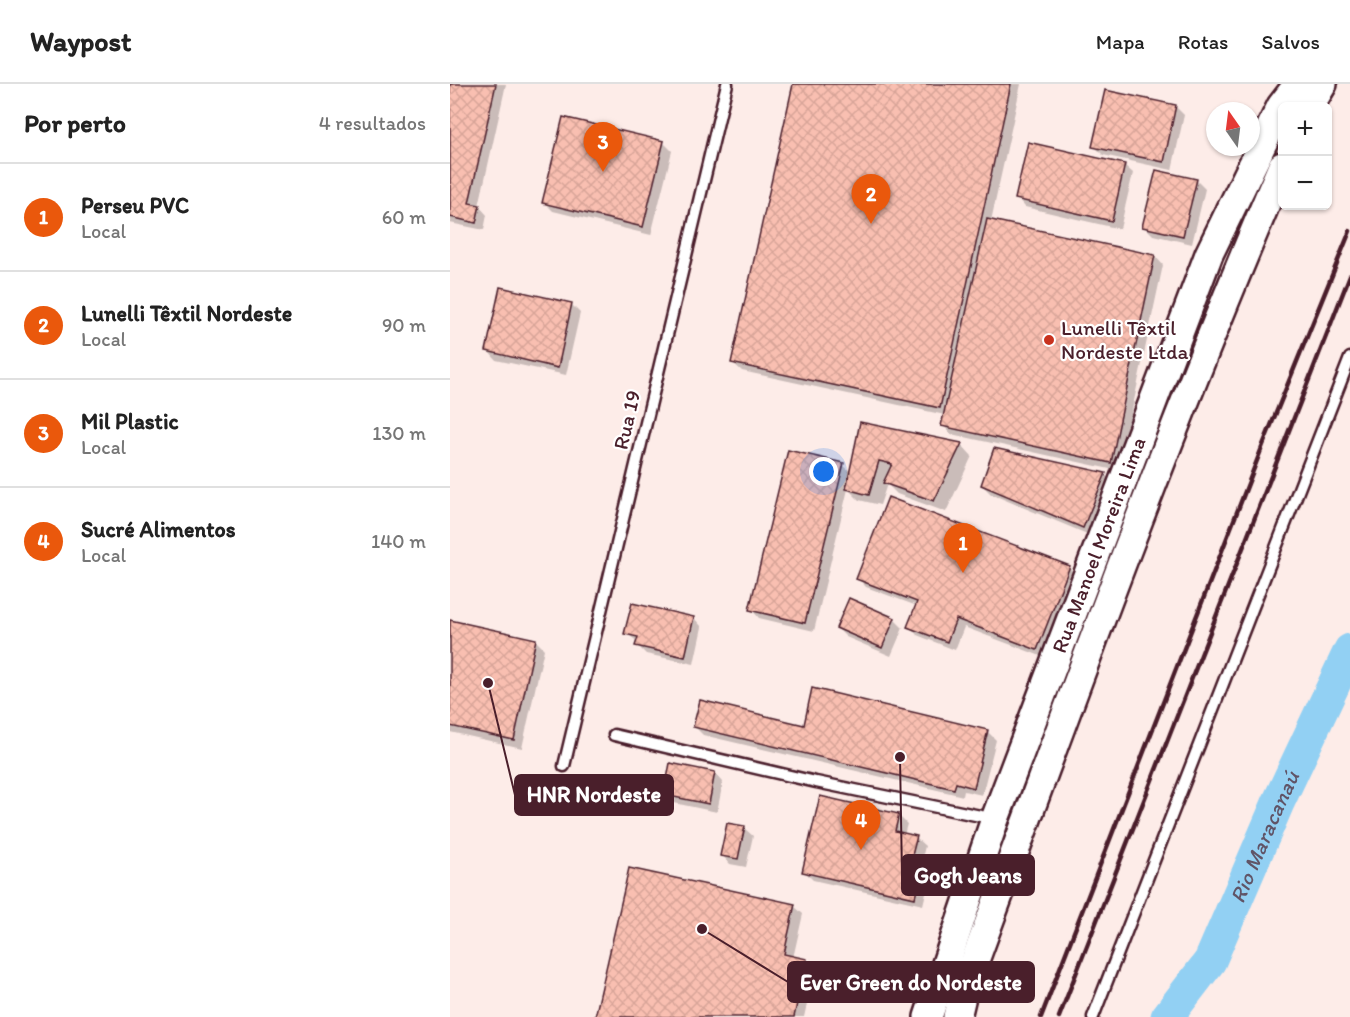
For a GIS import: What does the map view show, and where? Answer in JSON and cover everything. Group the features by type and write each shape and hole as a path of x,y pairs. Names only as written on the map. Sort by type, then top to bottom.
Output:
{"street":[{"name":"Rua Manoel Moreira Lima","path":"928,1017 995,819 1209,254 1281,106 1298,84"},
{"path":"1312,102 1323,84"},
{"name":"Rua Manoel Moreira Lima","path":"957,1017 962,996 1023,828 1239,265 1278,175"},
{"path":"1209,254 1239,265"}],"lane":[{"name":"Rua 19","path":"564,766 727,84"},
{"path":"1093,1017 1350,358"},
{"path":"614,735 816,782 995,819"}],"building":[{"path":"450,84 496,84 469,203 480,205 476,223 450,217"},
{"path":"793,84 1011,84 940,408 731,363"},
{"path":"1105,90 1176,105 1164,162 1092,147"},
{"path":"563,117 664,141 643,227 542,203"},
{"path":"1028,142 1125,164 1112,221 1015,199"},
{"path":"1156,170 1197,179 1183,236 1142,227"},
{"name":"Lunelli Têxtil Nordeste Ltda","path":"987,219 1155,255 1111,463 941,426"},
{"path":"500,287 572,303 558,368 486,351"},
{"path":"860,422 962,443 934,501 883,483 892,464 879,461 869,495 846,489"},
{"path":"994,448 1106,473 1083,528 981,485"},
{"path":"788,450 844,463 805,623 749,610"},
{"path":"888,497 1070,566 1037,650 956,619 947,642 907,627 917,602 856,579"},
{"path":"849,598 895,618 882,648 836,628"},
{"path":"632,603 694,617 685,657 635,646 638,637 624,634"},
{"path":"450,620 536,639 514,740 450,726"},
{"path":"812,688 988,730 974,788 956,783 954,789 693,727 700,700 804,725"},
{"path":"670,763 715,772 709,804 664,795"},
{"path":"820,796 899,814 895,831 917,836 910,863 922,866 915,898 802,872"},
{"path":"727,823 745,826 738,859 720,856"},
{"path":"629,868 795,904 784,954 807,959 794,1017 595,1017"}],"waterway":[{"name":"Rio Maracanaú","path":"1167,1017 1210,961 1278,803 1350,650"}],"railway":[{"path":"1041,1017 1263,445 1350,231"},
{"path":"1059,1017 1350,275"}],"place":[{"name":"Mil Plastic","path":"603,172"},
{"name":"Lunelli Têxtil Nordeste","path":"871,224"},
{"name":"Lunelli Têxtil Nordeste Ltda","path":"1049,340"},
{"name":"Perseu PVC","path":"963,573"},
{"name":"HNR Nordeste","path":"488,683"},
{"name":"Gogh Jeans","path":"900,757"},
{"name":"Sucré Alimentos","path":"861,850"},
{"name":"Ever Green do Nordeste","path":"702,929"}]}
